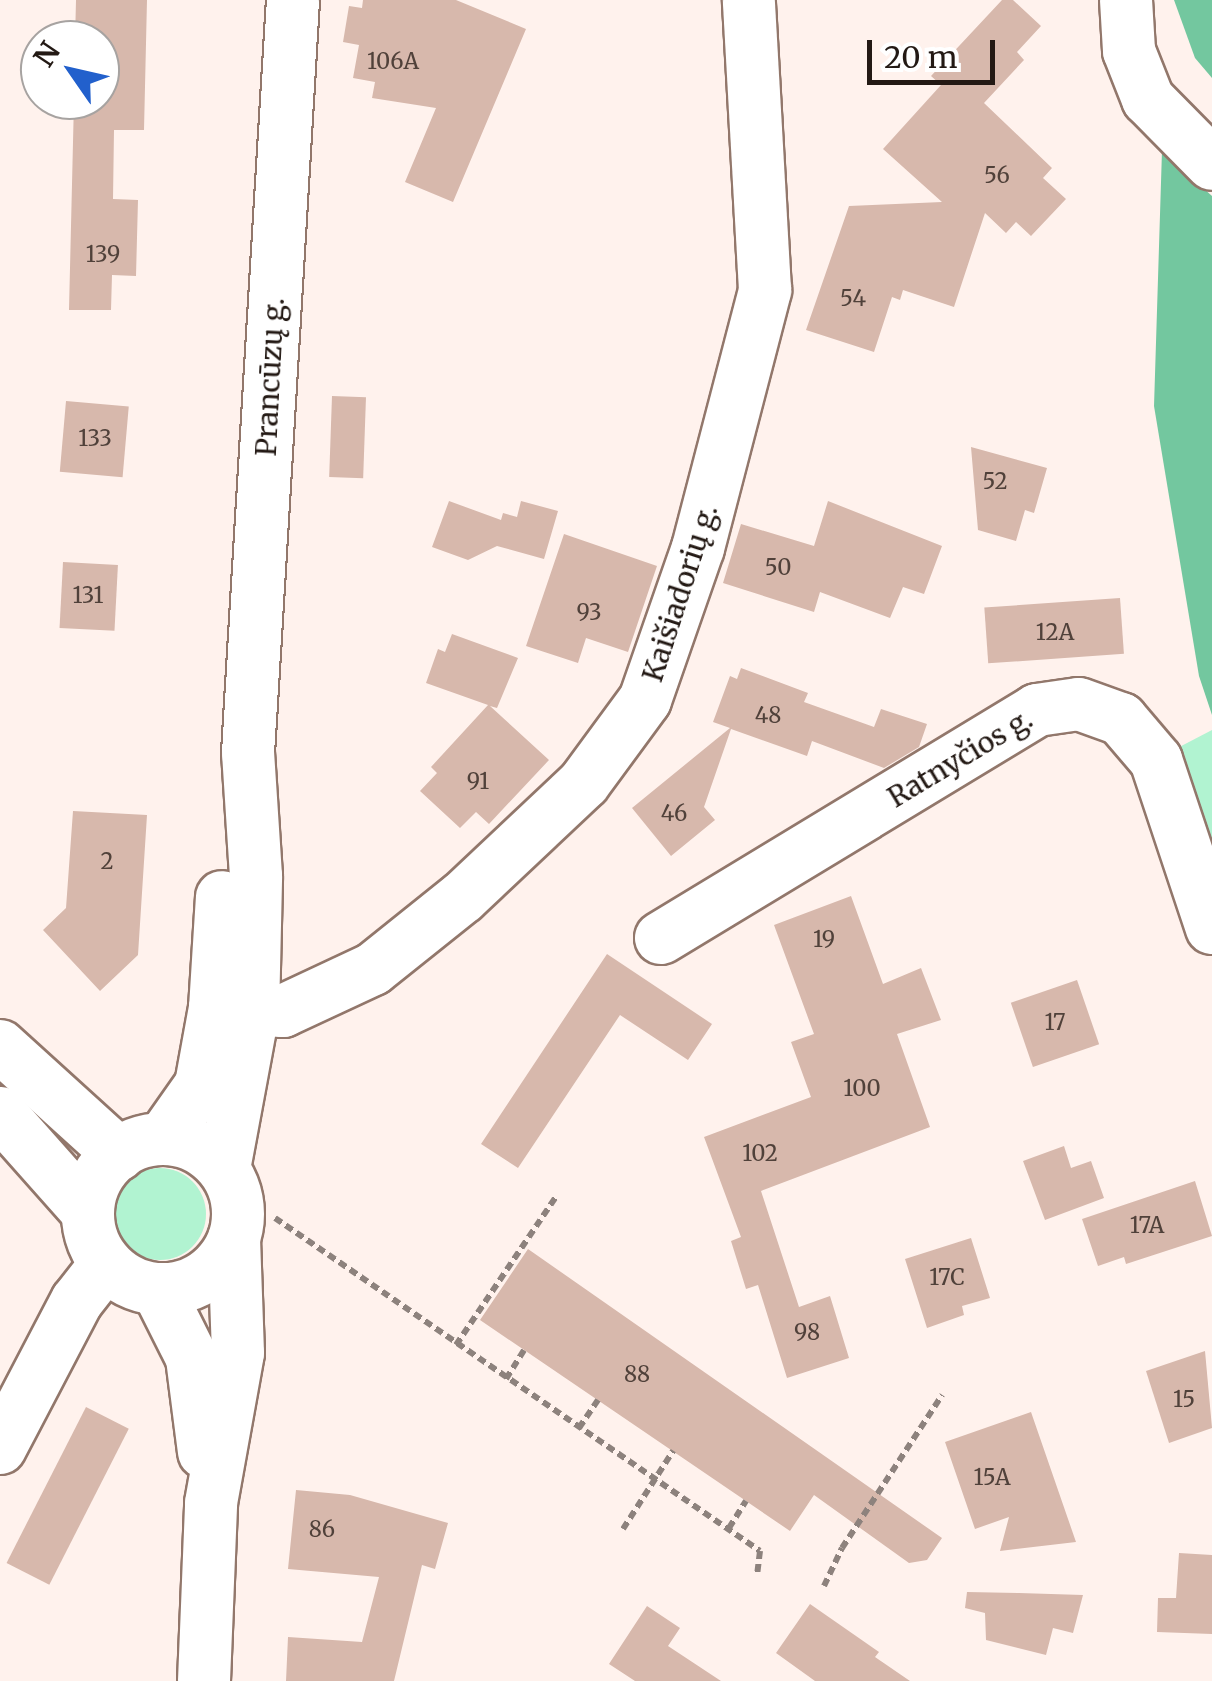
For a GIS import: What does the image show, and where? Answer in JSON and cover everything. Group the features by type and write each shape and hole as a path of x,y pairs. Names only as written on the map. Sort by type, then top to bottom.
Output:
{"street":[{"name":"Prancūzų g.","path":"204,1681 211,1502 238,1353 231,1199 234,1010 256,876 248,753 293,0"},
{"name":"Kaišiadorių g.","path":"234,1010 322,998 373,970 463,897 584,782 646,700 698,548 765,290 749,0"},
{"path":"1126,0 1129,51 1148,99 1212,164"},
{"name":"Ratnyčios g.","path":"661,938 1037,710 1079,704 1120,719 1156,760 1212,928"},
{"name":"Prancūzų g.","path":"141,1146 200,1085 234,1010"},
{"path":"0,1046 141,1146 207,1152 231,1199 204,1277 158,1290 106,1264 92,1240 88,1212 102,1170 141,1146"},
{"path":"0,1113 88,1212"},
{"path":"0,1448 77,1301 106,1264"},
{"name":"Prancūzų g.","path":"158,1290 192,1358 211,1502"}],"path":[{"path":"456,1344 557,1195"},
{"path":"231,1199 456,1344 760,1550 757,1576"},
{"path":"506,1379 524,1350"},
{"path":"824,1586 842,1548 942,1395"},
{"path":"579,1428 598,1400"},
{"path":"623,1529 673,1451"},
{"path":"729,1528 746,1501"}],"green space":[{"path":"1174,0 1212,0 1212,78 1195,58"},
{"path":"1162,151 1212,196 1212,715 1199,676 1154,406"},
{"path":"1212,730 1212,884 1164,755"},
{"path":"160,1168 177,1172 192,1182 202,1197 206,1214 202,1231 192,1246 177,1256 160,1260 143,1256 128,1246 118,1231 114,1214 118,1197 128,1182 143,1172"}],"building":[{"path":"76,0 147,0 144,130 114,130 113,199 138,200 136,276 112,275 111,310 69,310 74,120 120,120 120,20 76,20"},
{"path":"363,0 456,0 526,29 453,202 405,182 436,108 372,98 375,82 353,78 359,45 343,42 349,6 362,8"},
{"path":"1002,0 1013,0 1041,26 1017,52 1024,60 984,103 1052,168 1043,178 1066,199 1031,236 1016,222 1006,233 985,213 954,307 903,290 900,300 892,297 874,352 806,330 849,206 942,202 883,149 941,85 931,76"},
{"path":"332,396 366,397 363,478 329,477"},
{"path":"66,401 129,406 123,477 60,472"},
{"path":"971,447 1047,468 1034,513 1025,510 1016,541 978,530"},
{"path":"449,501 501,520 503,513 517,517 521,501 558,511 544,559 497,546 468,560 432,547"},
{"path":"828,501 942,546 924,594 903,587 890,618 820,592 814,612 723,583 741,524 814,546"},
{"path":"564,534 657,566 628,652 586,638 578,663 526,646"},
{"path":"63,562 118,565 114,631 60,628"},
{"path":"1120,598 1124,654 988,663 984,607"},
{"path":"452,634 518,658 497,708 490,706 549,760 489,824 476,812 460,828 420,791 437,773 431,767 488,705 426,683 438,649 445,652"},
{"path":"741,668 808,693 804,702 874,727 881,709 927,724 919,747 884,768 812,741 807,756 731,729 704,807 715,820 671,856 632,808 730,728 713,722 730,676 737,679"},
{"path":"73,811 147,815 138,955 100,991 43,930 66,908"},
{"path":"851,896 883,984 921,968 941,1020 897,1034 930,1127 761,1191 799,1307 830,1296 849,1358 787,1378 758,1285 746,1289 731,1241 741,1237 704,1137 811,1097 791,1042 814,1034 774,925"},
{"path":"607,954 712,1024 688,1060 620,1015 518,1168 481,1144"},
{"path":"1077,980 1099,1044 1033,1067 1011,1003"},
{"path":"1064,1146 1071,1168 1091,1161 1104,1198 1045,1220 1023,1161"},
{"path":"1195,1181 1212,1236 1126,1264 1124,1257 1098,1266 1082,1219"},
{"path":"971,1238 990,1298 962,1306 964,1315 927,1328 905,1259"},
{"path":"528,1249 942,1538 927,1560 909,1563 814,1495 790,1531 480,1320"},
{"path":"1205,1351 1212,1428 1169,1443 1146,1371"},
{"path":"86,1407 129,1429 49,1585 7,1563"},
{"path":"1031,1412 1076,1542 1000,1551 1009,1517 975,1529 945,1442"},
{"path":"296,1490 350,1495 448,1523 435,1569 422,1565 394,1681 286,1681 288,1637 362,1642 379,1577 288,1569"},
{"path":"1179,1553 1212,1555 1212,1634 1157,1632 1158,1598 1176,1598"},
{"path":"967,1592 1083,1595 1073,1633 1053,1628 1046,1655 986,1640 985,1613 965,1608"},
{"path":"810,1604 879,1652 875,1657 910,1681 815,1681 776,1653"},
{"path":"647,1606 680,1628 668,1646 721,1681 635,1681 609,1664"}]}
